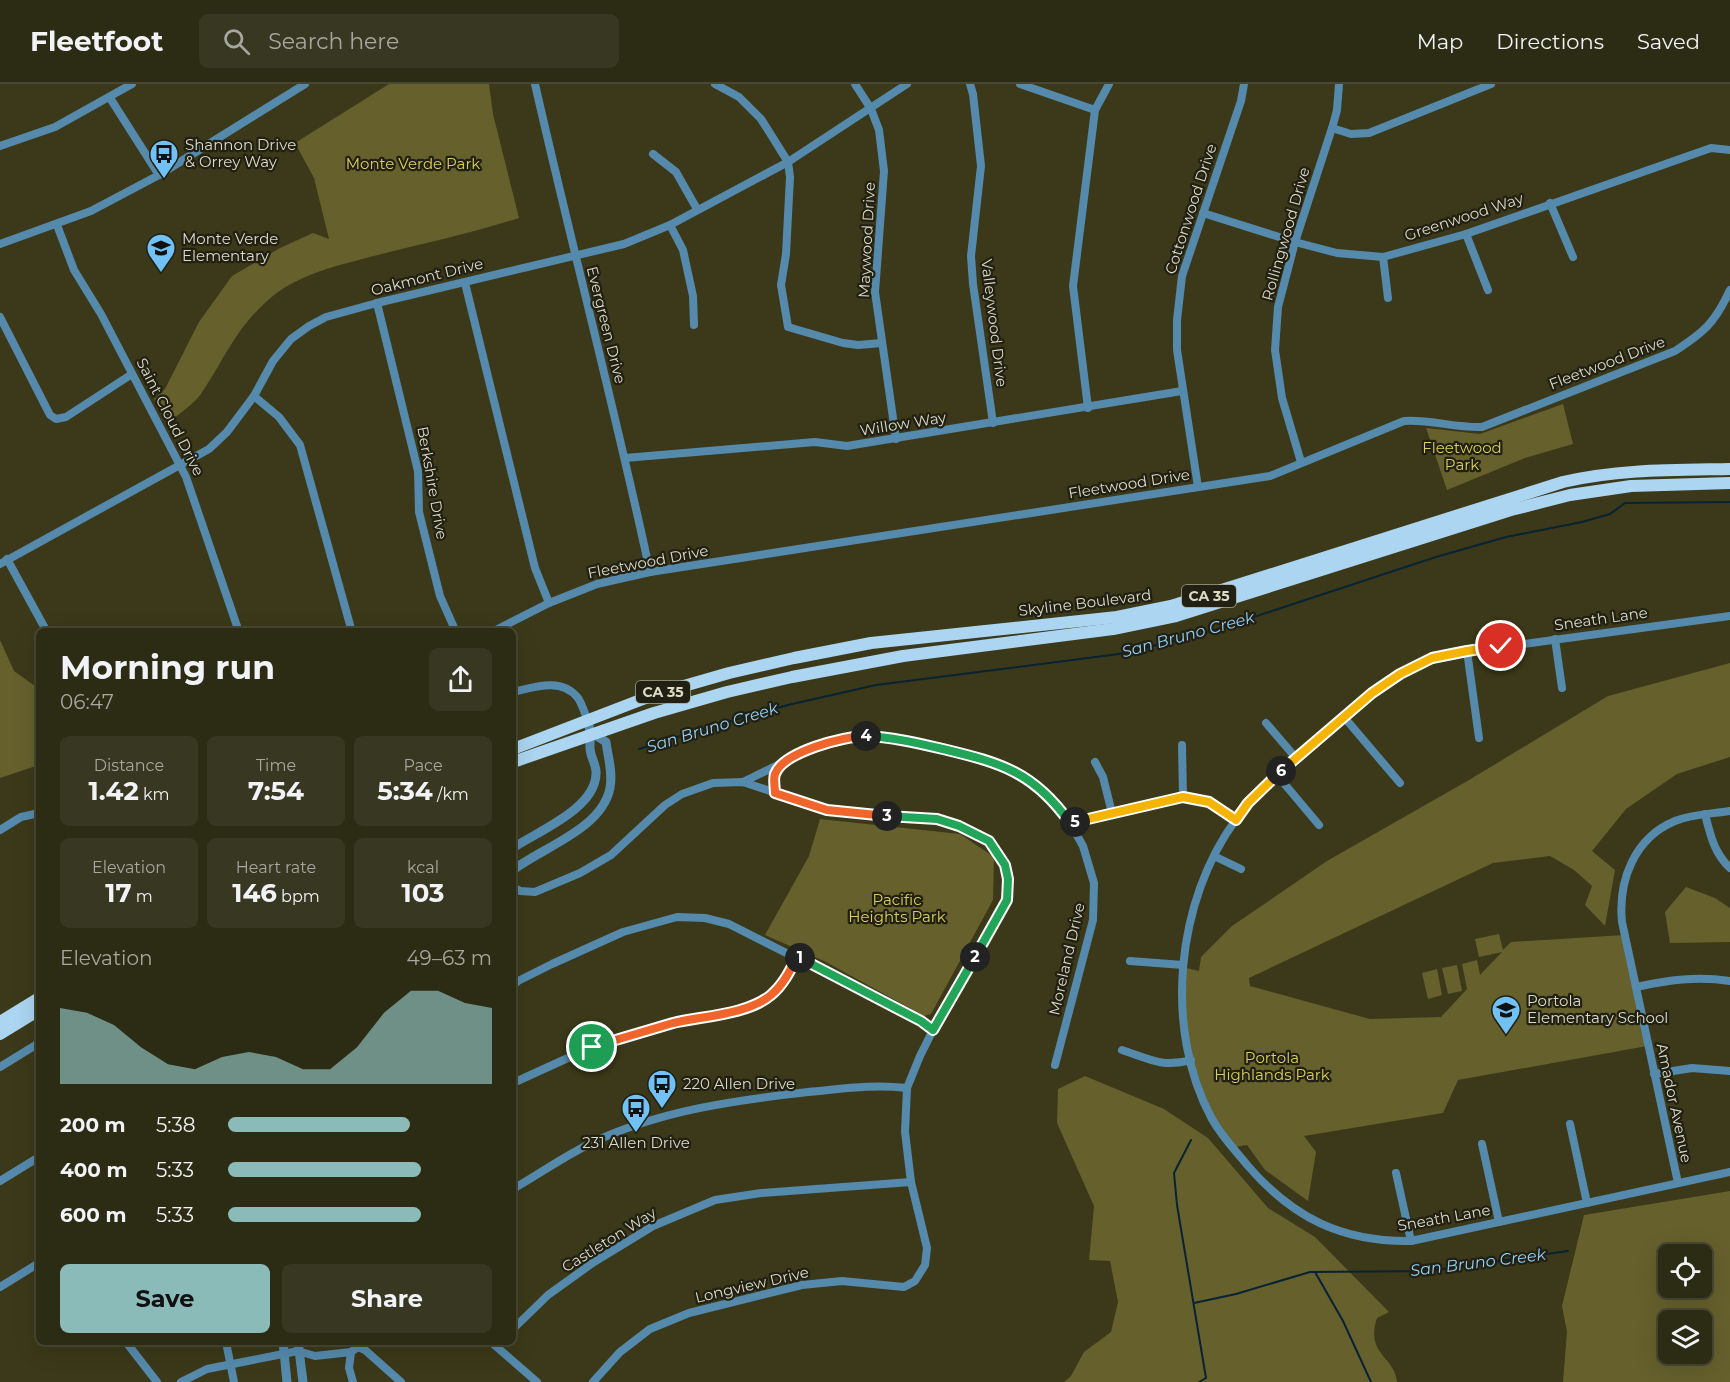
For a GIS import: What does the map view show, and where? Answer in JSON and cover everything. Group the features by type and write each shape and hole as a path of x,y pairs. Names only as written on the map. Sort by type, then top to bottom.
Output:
{"main road":[{"name":"Skyline Boulevard","path":"516,761 656,694 690,684 833,650 914,637 1117,617 1171,606 1580,478 1631,471 1730,469"},
{"name":"Skyline Boulevard","path":"516,748 590,727 831,669 938,651 1113,629 1176,616 1511,510 1570,495 1631,486 1730,483"},
{"path":"0,1022 36,1000"},
{"path":"0,1034 36,1012"}],"street":[{"path":"0,146 55,127 132,84"},
{"path":"0,244 92,212 159,176 305,84"},
{"name":"Evergreen Drive","path":"535,84 574,255 625,458 650,572"},
{"path":"715,84 739,97 761,119 788,162 790,188 786,254 780,285 788,327 843,343 858,345 882,343"},
{"name":"Maywood Drive","path":"855,84 871,109 879,130 884,171 875,292 896,439"},
{"name":"Oakmont Drive","path":"4,561 209,449 227,432 254,396 273,361 291,339 326,317 624,244 670,225 788,162 907,84"},
{"name":"Valleywood Drive","path":"970,84 974,94 981,166 972,266 993,423"},
{"path":"1020,84 1095,110"},
{"path":"1088,408 1072,286 1095,110 1109,84"},
{"name":"Cottonwood Drive","path":"1198,487 1177,350 1182,276 1241,101 1244,84"},
{"name":"Rollingwood Drive","path":"1301,462 1282,398 1275,350 1278,307 1295,242 1337,110 1339,84"},
{"path":"1467,84 1470,93"},
{"path":"1332,128 1351,134 1369,133 1491,84"},
{"path":"110,98 159,176"},
{"name":"Greenwood Way","path":"1203,213 1337,253 1383,257 1466,234 1711,148 1730,150"},
{"path":"653,154 676,172 697,209"},
{"path":"1550,203 1573,257"},
{"name":"Saint Cloud Drive","path":"57,225 74,270 101,314 181,466 195,500 238,628"},
{"path":"670,225 683,250 693,296 694,325"},
{"path":"1466,234 1488,290"},
{"path":"1383,257 1388,298"},
{"path":"465,283 535,568 549,603"},
{"name":"Fleetwood Drive","path":"500,628 549,603 597,584 650,572 1270,476 1404,421 1422,420 1464,428 1482,427 1675,351 1703,332 1720,312 1730,290"},
{"name":"Berkshire Drive","path":"377,303 418,471 418,513 440,596 454,628"},
{"path":"0,318 51,415 56,419 66,417 132,374"},
{"name":"Willow Way","path":"625,458 815,442 847,446 1182,391"},
{"path":"254,396 279,417 300,444 351,628"},
{"path":"4,561 45,628"},
{"name":"Sneath Lane","path":"1730,616 1467,651 1432,658 1400,674 1344,717 1276,775 1248,803 1214,856 1195,900 1183,965 1183,1011 1191,1060 1204,1102 1213,1120 1223,1136 1273,1193 1303,1215 1337,1231 1374,1239 1411,1241 1730,1172"},
{"path":"1555,639 1562,688"},
{"path":"1467,651 1479,738"},
{"path":"516,691 550,685 570,691 578,699 590,727 590,749 597,771 595,782 587,799 516,846"},
{"path":"1344,717 1400,783"},
{"path":"1266,723 1296,758"},
{"path":"516,868 585,824 601,809 606,800 611,773 606,742 590,727"},
{"name":"Moreland Drive","path":"743,782 827,741 862,736 904,740 982,759 1016,772 1046,794 1070,823 1083,846 1090,865 1095,902 1093,920 1055,1065"},
{"path":"1182,745 1183,797"},
{"path":"1095,762 1103,777 1112,813"},
{"path":"775,793 775,773 782,763"},
{"path":"1276,775 1318,825"},
{"name":"Longview Drive","path":"516,889 535,892 580,873 611,855 665,805 682,794 712,783 743,782 827,810 937,819 959,826 989,841 1005,865 1008,879 1007,900 933,1030 907,1088 905,1132 911,1182 927,1248 925,1266 915,1281 904,1287 842,1281 802,1285 689,1313 650,1329 620,1352 593,1382"},
{"path":"1070,823 1183,797 1209,802 1236,820"},
{"name":"Amador Avenue","path":"1678,1183 1622,922 1620,904 1622,887 1635,855 1659,830 1673,822 1730,811"},
{"path":"0,830 21,817 36,814"},
{"path":"1705,814 1716,852 1730,868"},
{"path":"1214,856 1241,869"},
{"path":"516,984 552,964 622,932 677,917 705,918 729,924 797,957 921,1021 933,1030"},
{"path":"516,1082 592,1047 675,1023 750,1006 770,996 787,977 797,957"},
{"path":"1130,961 1183,965"},
{"path":"1636,987 1676,979 1698,978 1730,981"},
{"path":"0,1067 36,1045"},
{"path":"1122,1050 1164,1064 1191,1060"},
{"path":"1654,1074 1692,1068 1730,1071"},
{"path":"516,1187 597,1140 630,1126 667,1115 714,1104 780,1095 878,1085 907,1088"},
{"path":"1570,1124 1587,1203"},
{"path":"1482,1144 1499,1222"},
{"path":"0,1181 36,1159"},
{"path":"1396,1173 1411,1241"},
{"name":"Castleton Way","path":"516,1326 549,1295 594,1262 653,1226 715,1200 761,1193 911,1182"},
{"path":"0,1287 36,1265"},
{"path":"128,1345 157,1382"},
{"path":"227,1345 234,1382"},
{"path":"283,1345 287,1382"},
{"path":"496,1345 537,1382"},
{"path":"181,1382 207,1370 283,1354 298,1347"},
{"path":"298,1347 315,1356 351,1352 358,1347 365,1350 401,1382"},
{"path":"298,1347 303,1382"},
{"path":"351,1352 350,1368 353,1382"}],"green space":[{"name":"Monte Verde Park","path":"389,84 489,84 493,114 519,218 333,267 291,284 278,292 255,313 237,335 201,394 167,424 154,399 165,389 199,322 232,276 280,248 313,233 329,239 314,178 295,143"},
{"name":"Fleetwood Park","path":"1563,404 1573,444 1525,458 1447,490 1426,428 1480,434"},
{"path":"0,640 14,671 36,687 36,766 0,778"},
{"name":"Portola Highlands Park","path":"1730,663 1730,757 1677,774 1626,809 1592,851 1615,870 1605,926 1585,905 1592,886 1574,870 1550,856 1493,863 1249,978 1250,986 1370,1019 1441,1017 1467,989 1462,964 1477,960 1480,975 1502,952 1479,957 1475,939 1499,934 1503,950 1511,942 1624,935 1647,1046 1458,1080 1443,1113 1304,1136 1316,1152 1308,1201 1265,1170 1247,1145 1229,1148 1223,1139 1190,1060 1182,967 1199,971 1201,957 1232,926 1327,861 1469,780 1608,696"},
{"name":"Pacific Heights Park","path":"820,819 960,834 994,857 993,900 931,1014 924,1016 826,962 765,935 809,856"},
{"path":"1686,887 1715,898 1730,908 1730,942 1670,943 1665,912"},
{"path":"1457,965 1462,991 1448,994 1442,968"},
{"path":"1437,969 1442,995 1428,999 1422,973"},
{"path":"1085,1076 1164,1109 1208,1138 1268,1208 1315,1237 1389,1312 1377,1318 1374,1330 1375,1340 1395,1373 1397,1382 1064,1382 1071,1376 1084,1352 1111,1332 1118,1302 1110,1261 1089,1260 1094,1206 1057,1123 1058,1089"},
{"path":"1730,1191 1730,1382 1563,1382 1567,1332 1562,1306 1584,1215"}],"waterway":[{"name":"San Bruno Creek","path":"639,749 788,705 876,685 1119,654 1202,634 1436,557 1506,537 1610,514 1625,503 1730,502"},
{"name":"San Bruno Creek","path":"1191,1140 1174,1173 1177,1205 1206,1378 1199,1382"},
{"name":"San Bruno Creek","path":"1194,1303 1236,1294 1310,1272 1429,1271 1568,1251"},
{"name":"San Bruno Creek","path":"1315,1272 1343,1321 1371,1382"}],"place":[{"name":"Shannon Drive & Orrey Way","path":"164,180"},
{"name":"Monte Verde Elementary","path":"161,274"},
{"name":"Portola Elementary School","path":"1506,1036"},
{"name":"220 Allen Drive","path":"662,1110"},
{"name":"231 Allen Drive","path":"636,1134"}],"route":[{"path":"592,1047 675,1023 750,1006 770,996 787,977 797,957 921,1021 933,1030 1007,900 1008,879 1005,865 989,841 959,826 937,819 827,810 775,793 775,773 782,763 827,741 862,736 904,740 1001,765 1016,772 1046,794 1070,823 1183,797 1209,802 1236,820 1248,803 1276,775 1385,683 1432,658 1501,646"}]}
